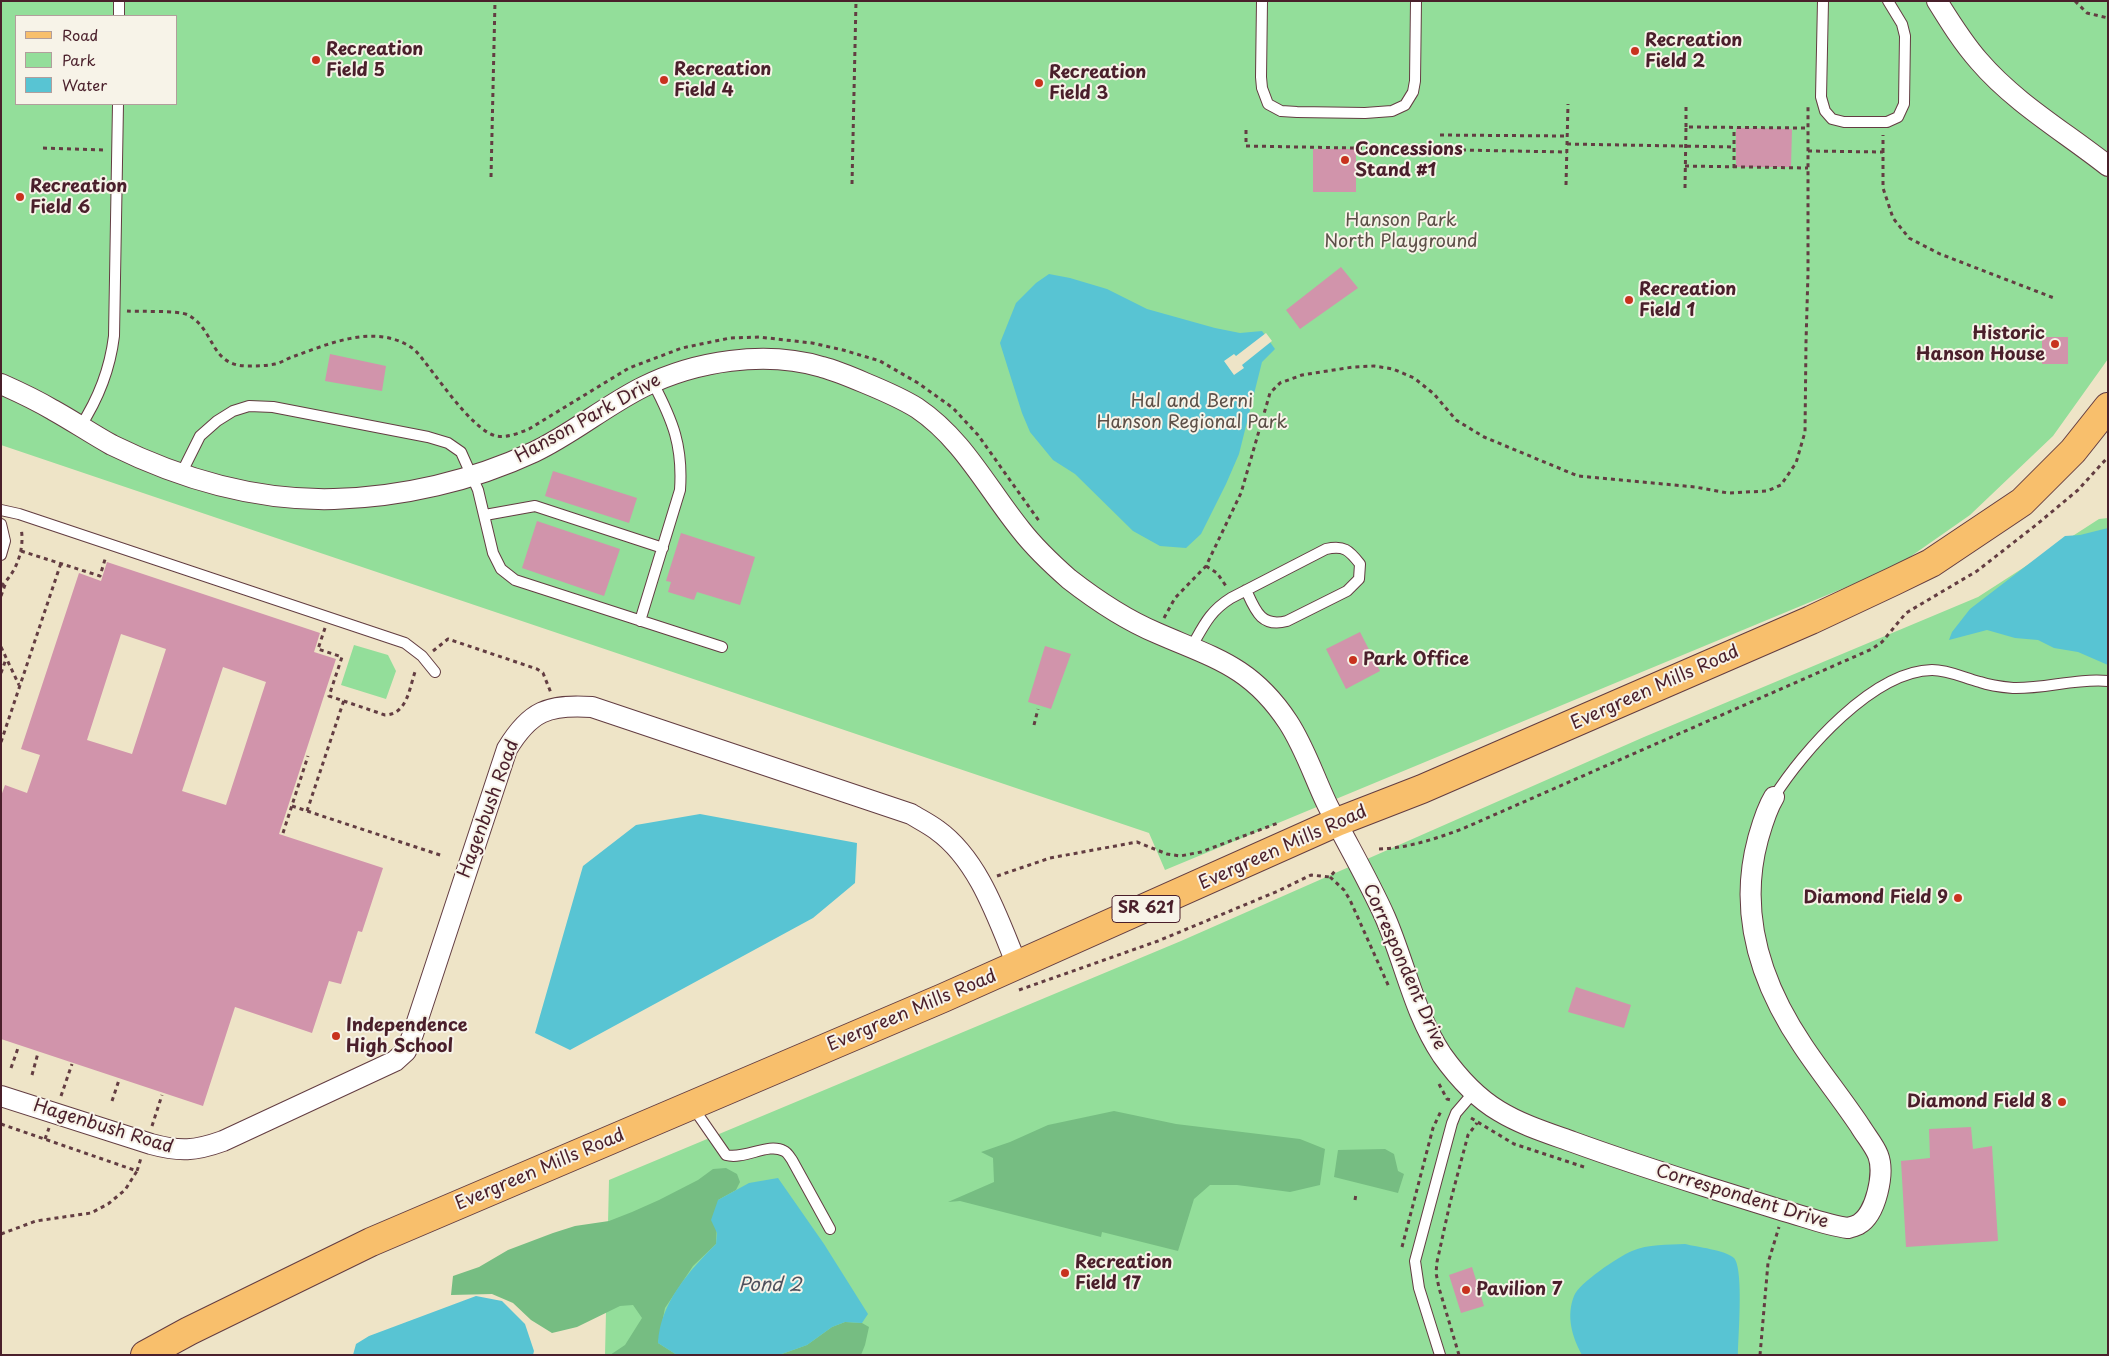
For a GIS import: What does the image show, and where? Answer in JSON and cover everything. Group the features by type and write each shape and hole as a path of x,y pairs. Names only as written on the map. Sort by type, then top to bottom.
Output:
{"main road":[{"name":"Evergreen Mills Road","path":"145,1355 189,1331 371,1242 692,1106 1017,965 1337,822 1422,789 1784,632 1932,562 2022,502 2073,451 2108,407"}],"street":[{"path":"1937,1 1951,24 1980,62 2028,108 2108,166"},
{"name":"Hanson Park Drive","path":"1,384 56,412 114,446 181,474 254,494 332,499 412,490 472,475 533,452 560,438 637,390 668,375 721,362 758,359 817,365 878,389 916,408 951,437 969,458 1022,532 1068,578 1097,600 1157,633 1196,639 1250,678 1270,698 1290,724 1307,755 1326,803 1337,822"},
{"name":"Hagenbush Road","path":"1,1096 171,1150 185,1150 202,1148 223,1140 395,1061 406,1051 413,1034 507,749 518,732 532,717 548,710 568,705 592,707 911,814 938,831 965,858 990,899 1017,965"},
{"name":"Correspondent Drive","path":"1337,822 1385,917 1406,979 1432,1038 1441,1054 1474,1092 1494,1109 1528,1126 1639,1166 1838,1227 1848,1228 1858,1225 1868,1214 1876,1198 1881,1169 1878,1156 1791,1028 1772,993 1754,937 1749,900 1752,863 1765,816 1774,797"}],"lane":[{"path":"119,15 120,1"},
{"path":"1262,1 1261,77 1262,88 1268,104 1281,111 1365,113 1392,111 1405,105 1413,92 1416,1"},
{"path":"1823,1 1821,97 1825,111 1832,119 1844,122 1887,122 1898,117 1904,104 1905,36 1902,24 1888,1"},
{"path":"80,427 91,410 106,378 112,357 116,311 118,105"},
{"path":"640,622 680,490 682,470 680,451 673,426 653,383"},
{"path":"181,474 200,436 233,411 249,406 273,407 448,443 460,452 472,475 478,490 494,553 501,569 515,580 722,647"},
{"path":"485,516 535,506 663,548"},
{"path":"1,510 110,544 405,643 424,658 436,672"},
{"path":"1,524 5,541 1,555"},
{"path":"1196,639 1208,618 1218,606 1246,590 1326,549 1337,546 1351,551 1360,564 1359,579 1348,591 1287,621 1279,623 1269,622 1258,614 1246,590"},
{"path":"1774,797 1804,757 1840,718 1869,694 1897,680 1930,670 1959,675 1993,686 2011,688 2047,686 2081,680 2108,681"},
{"path":"1440,1355 1419,1288 1415,1261 1452,1123 1456,1113 1474,1092"},
{"path":"692,1106 726,1155 736,1158 772,1148 784,1151 792,1160 830,1229"}],"path":[{"path":"491,176 495,1"},
{"path":"852,184 856,1"},
{"path":"2075,1 2088,13 2108,18"},
{"path":"1164,618 1175,598 1206,566 1241,493 1270,393 1280,382 1291,378 1346,368 1374,366 1393,370 1414,378 1434,394 1456,420 1484,437 1578,476 1728,492 1767,491 1781,485 1796,463 1805,432 1808,96"},
{"path":"1566,184 1568,104"},
{"path":"1685,188 1686,104"},
{"path":"1686,127 1808,128"},
{"path":"1734,128 1734,168"},
{"path":"1246,130 1246,146 1567,152"},
{"path":"1440,135 1567,136"},
{"path":"1567,144 1734,147"},
{"path":"43,148 117,150"},
{"path":"1808,151 1882,152 1883,188 1885,195 1893,218 1909,238 1940,254 2054,298"},
{"path":"1685,166 1808,168"},
{"path":"116,311 187,314 200,324 210,338 216,352 229,363 245,366 275,364 352,337 374,335 405,342 415,350 474,423 495,436 512,435 529,429 630,368 682,348 730,338 759,337 795,341 843,350 880,361 918,383 953,408 978,435 1044,526"},
{"path":"1380,849 1394,849 1420,843 1462,830 1872,649 1882,642 1906,612 1977,571 2030,530 2078,490 2108,456"},
{"path":"21,551 100,576 110,544"},
{"path":"1,742 60,563"},
{"path":"1206,566 1217,573 1232,598"},
{"path":"1,596 6,581"},
{"path":"1156,615 1164,618 1196,639"},
{"path":"328,618 318,649 342,657 329,696 385,715 398,713 403,706 418,664 448,639 537,669 544,673 551,693"},
{"path":"1,647 19,685"},
{"path":"1,673 6,658"},
{"path":"307,811 344,700"},
{"path":"1034,725 1038,709"},
{"path":"283,833 308,756"},
{"path":"292,806 443,856"},
{"path":"994,877 1050,858 1137,842 1166,854 1180,856 1202,852 1274,823 1283,824"},
{"path":"1014,992 1158,941 1278,891 1303,877 1314,874 1330,877 1336,871"},
{"path":"11,1068 18,1048"},
{"path":"32,1075 38,1053"},
{"path":"112,1101 119,1080"},
{"path":"1402,1247 1433,1128 1447,1099"},
{"path":"1459,1355 1436,1273 1450,1204 1468,1135 1477,1123"},
{"path":"1,1234 36,1221 91,1213 108,1204 125,1190 137,1171"},
{"path":"1355,1200 1356,1194"},
{"path":"1760,1355 1768,1263 1783,1210"}],"green space":[{"name":"Hal and Berni Hanson Regional Park","path":"1,1 2108,1 2108,359 2053,436 1970,515 1897,566 1165,870 1149,833 1,445"},
{"path":"2108,518 2108,1355 605,1355 609,1180 1181,941 1644,737 1978,597 2099,519"},
{"path":"354,645 388,655 396,671 386,699 341,685"},
{"path":"1114,1111 1176,1124 1300,1139 1325,1149 1320,1185 1290,1192 1237,1185 1210,1185 1194,1199 1178,1251 1102,1232 1101,1237 960,1201 948,1202 994,1182 993,1158 981,1152 1010,1142 1048,1125"},
{"path":"1385,1149 1394,1154 1398,1171 1404,1174 1398,1193 1334,1177 1338,1150"},
{"path":"726,1168 737,1174 740,1182 736,1190 718,1200 716,1244 693,1266 665,1308 658,1343 677,1355 610,1355 625,1345 642,1318 633,1305 620,1306 577,1327 552,1333 531,1320 513,1303 492,1294 451,1295 453,1276 479,1267 508,1250 575,1226 609,1221 659,1200 698,1180 713,1169"},
{"path":"845,1322 862,1323 869,1327 861,1355 779,1355 807,1345 832,1327"}],"water":[{"path":"1049,274 1107,289 1147,309 1215,328 1240,333 1262,331 1275,349 1262,362 1239,454 1226,484 1201,534 1186,548 1160,546 1133,531 1075,474 1053,460 1030,432 1022,413 1000,343 1016,303 1036,283"},
{"path":"2108,528 2108,665 2078,652 2054,648 2038,640 2015,638 1987,630 1949,640 1952,632 1970,609 2065,536 2080,535"},
{"path":"700,814 857,843 855,883 813,918 570,1050 535,1033 583,866 636,825"},
{"name":"Pond 2","path":"778,1178 824,1244 868,1314 862,1323 845,1322 832,1327 807,1345 779,1355 677,1355 658,1343 664,1314 670,1301 686,1277 716,1244 717,1233 711,1220 718,1200 749,1183"},
{"path":"1685,1244 1718,1251 1734,1258 1739,1275 1740,1289 1738,1355 1582,1355 1573,1334 1570,1311 1574,1296 1583,1284 1632,1251 1651,1246"},
{"path":"476,1296 502,1301 525,1324 534,1351 533,1355 353,1355 356,1344 369,1336"}],"pier":[{"path":"1266,333 1272,341 1242,365 1244,368 1234,375 1224,361 1234,354 1236,356"}],"building":[{"path":"1736,128 1792,129 1791,167 1736,167"},
{"path":"1313,149 1356,149 1356,192 1313,192"},
{"path":"1341,267 1358,288 1300,329 1286,310"},
{"name":"Historic Hanson House","path":"2042,337 2068,337 2068,364 2042,364"},
{"path":"330,354 386,366 382,391 325,381"},
{"path":"553,471 637,498 629,523 545,496"},
{"path":"537,521 620,549 604,596 522,568"},
{"path":"681,533 755,557 740,605 697,592 694,600 668,592 671,582 666,581"},
{"name":"Independence High School","path":"107,562 320,633 314,652 336,659 279,834 383,868 362,932 358,931 341,984 329,981 312,1033 235,1007 203,1106 1,1039 1,796 5,785 27,793 40,755 21,749 79,573 101,581","holes":["121,634 166,649 132,754 87,740","223,667 266,682 226,805 182,791"]},
{"name":"Park Office","path":"1360,632 1380,671 1346,689 1326,649"},
{"path":"1045,646 1071,654 1051,709 1028,702"},
{"path":"1576,987 1631,1005 1624,1028 1568,1012"},
{"path":"1971,1127 1973,1149 1992,1146 1998,1241 1906,1247 1901,1161 1930,1158 1929,1129"},
{"name":"Pavilion 7","path":"1472,1267 1484,1306 1461,1313 1449,1275"}],"place":[{"name":"Recreation Field 2","path":"1635,51"},
{"name":"Recreation Field 5","path":"316,60"},
{"name":"Recreation Field 4","path":"664,80"},
{"name":"Recreation Field 3","path":"1039,83"},
{"name":"Concessions Stand #1","path":"1345,160"},
{"name":"Recreation Field 6","path":"20,197"},
{"name":"Recreation Field 1","path":"1629,300"},
{"name":"Historic Hanson House","path":"2055,344"},
{"name":"Park Office","path":"1353,660"},
{"name":"Diamond Field 9","path":"1958,898"},
{"name":"Independence High School","path":"336,1036"},
{"name":"Diamond Field 8","path":"2062,1102"},
{"name":"Recreation Field 17","path":"1065,1273"},
{"name":"Pavilion 7","path":"1466,1290"}],"park label":[{"name":"Hanson Park North Playground","path":"1401,231"}]}
